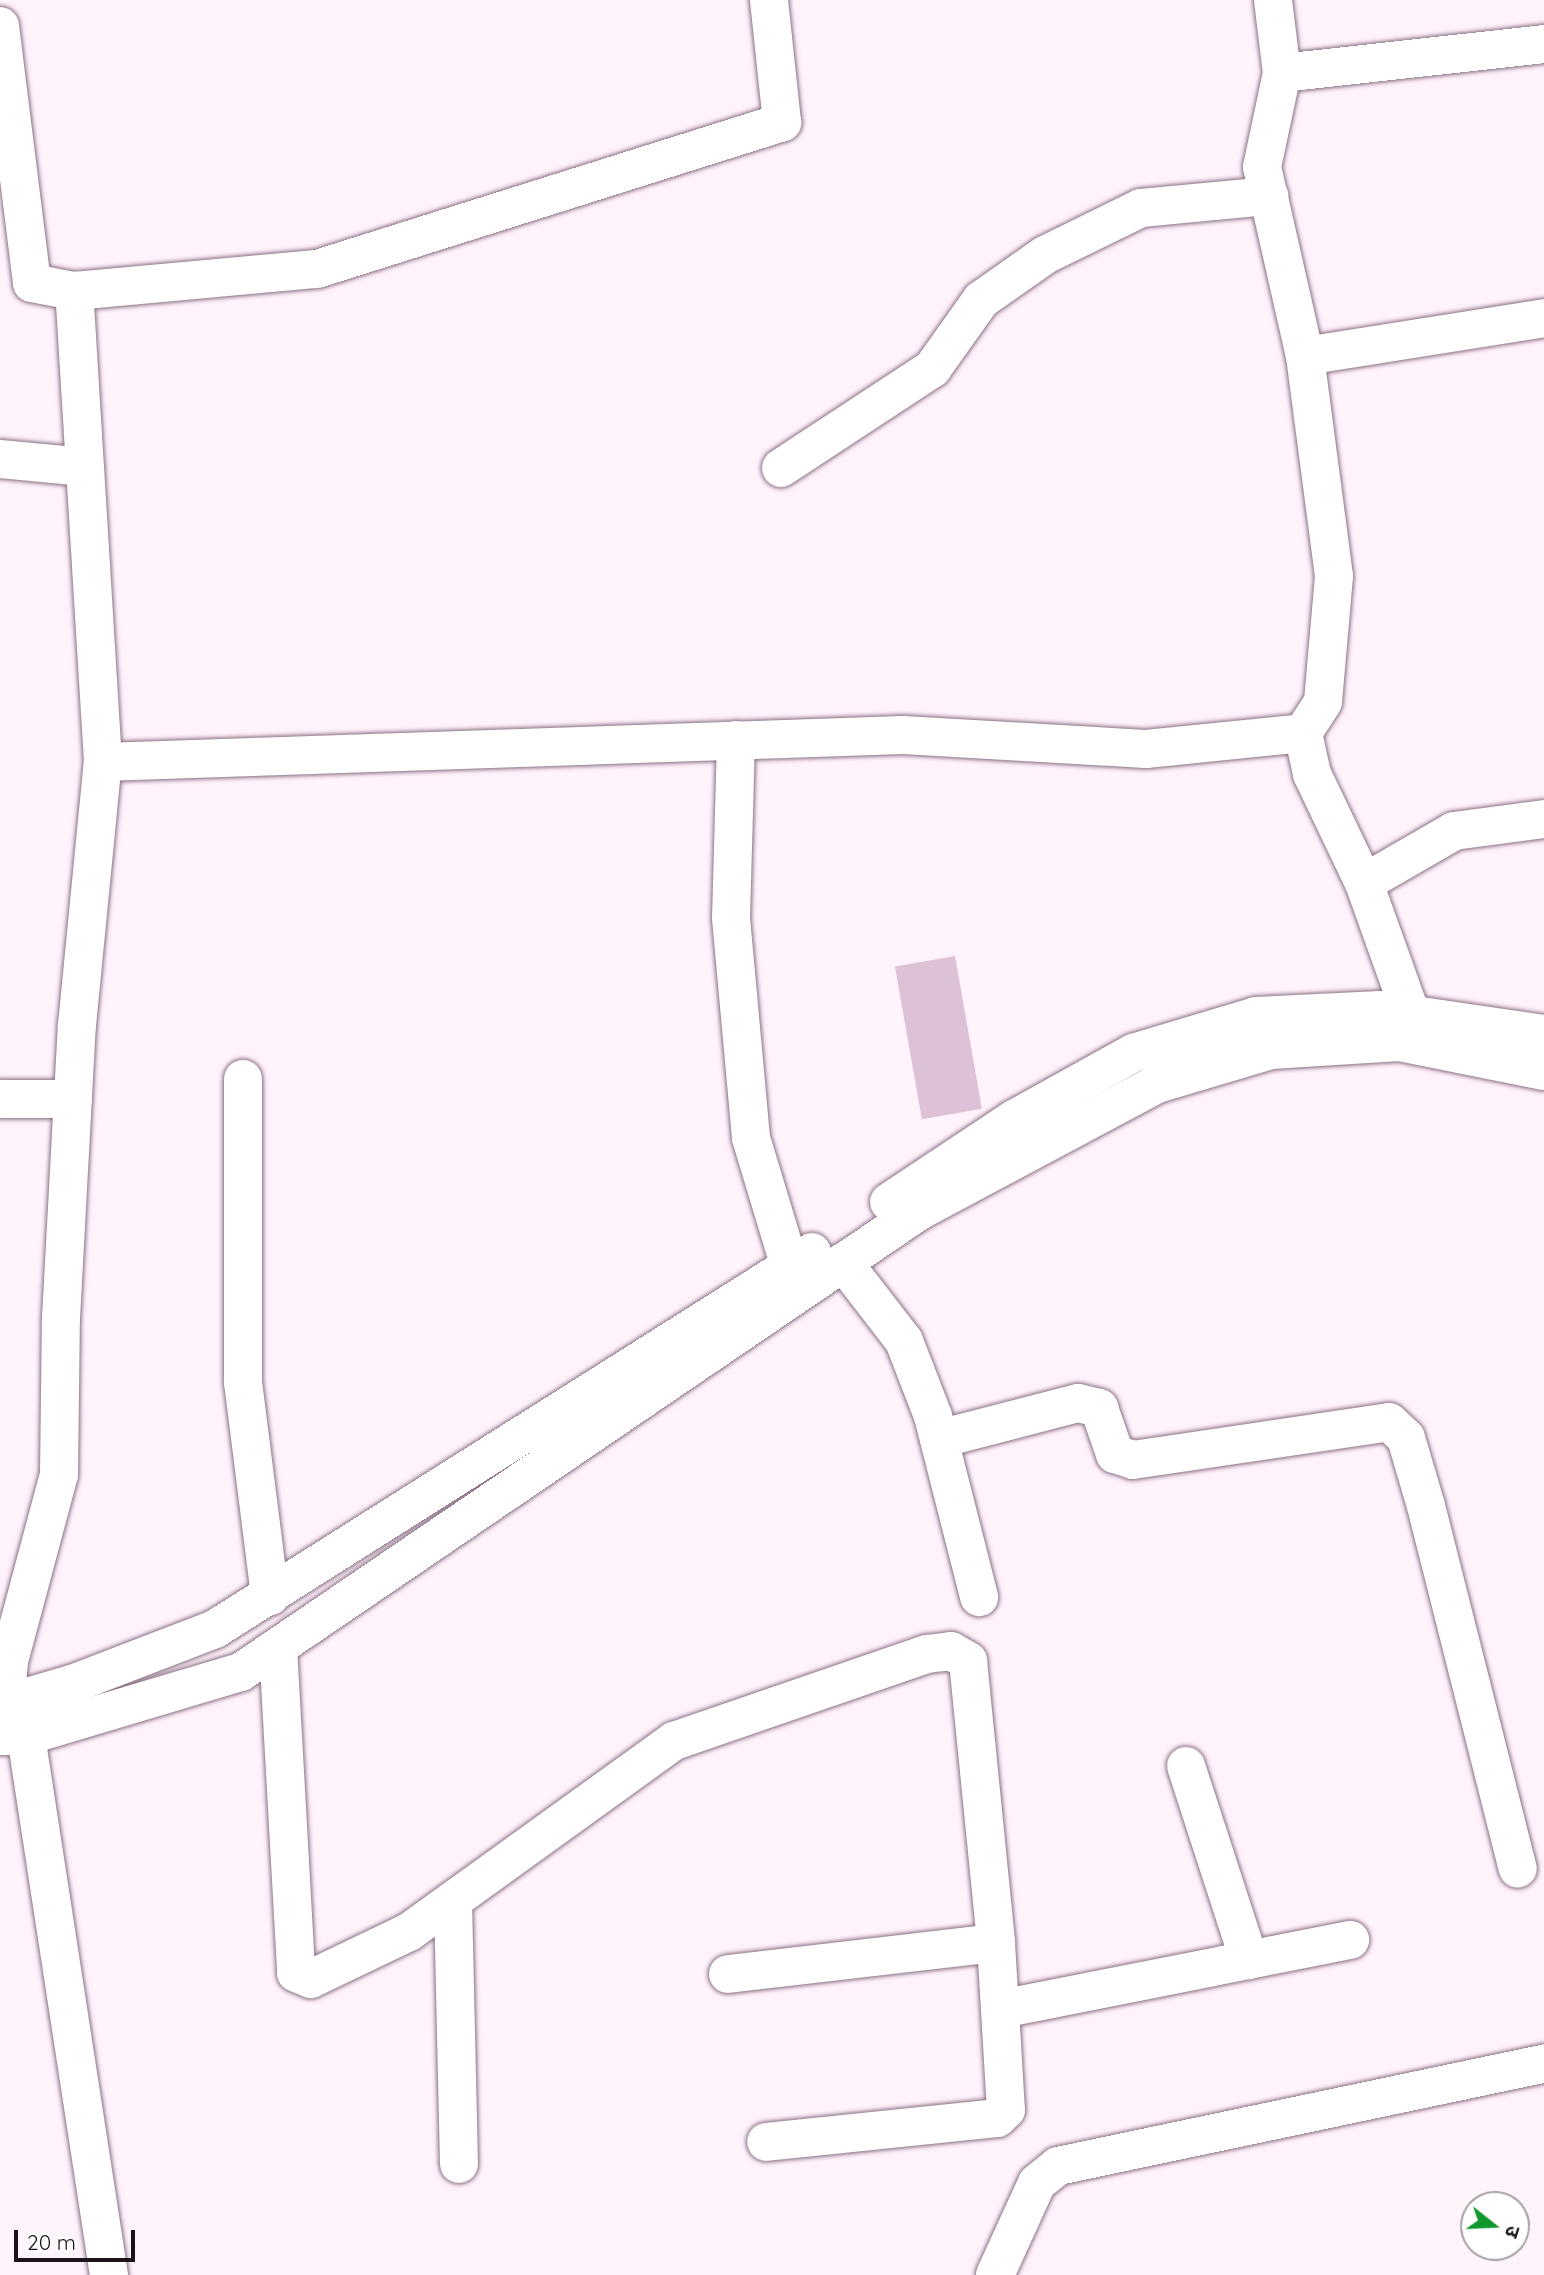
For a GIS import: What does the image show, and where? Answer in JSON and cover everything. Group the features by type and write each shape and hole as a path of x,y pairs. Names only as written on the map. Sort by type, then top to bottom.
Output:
{"street":[{"path":"0,26 9,177 32,283 74,291 317,270 782,122 769,0"},
{"path":"1273,0 1282,73 1262,167 1304,356 1334,576 1323,702 1303,733 1312,774 1364,883 1411,1014"},
{"path":"1282,73 1544,44"},
{"path":"781,468 932,369 981,300 1045,256 1141,208 1269,196"},
{"path":"74,291 103,762 73,1099 61,1318 59,1475 9,1661 10,1717 109,2275"},
{"path":"1304,356 1544,318"},
{"path":"0,459 85,467"},
{"path":"103,762 903,735 1146,749 1303,733"},
{"path":"736,740 731,918 751,1138 790,1266"},
{"path":"1364,883 1454,831 1544,819"},
{"path":"10,1717 215,1629 790,1266 1014,1119 1133,1053 1256,1016 1380,1010 1544,1034"},
{"path":"10,1717 241,1672 919,1211 1157,1084 1270,1050 1400,1042 1544,1071"},
{"path":"243,1079 243,1382 270,1596"},
{"path":"0,1099 73,1099"},
{"path":"843,1262 904,1341 939,1439 979,1597"},
{"path":"939,1439 1078,1403 1099,1408 1115,1454 1133,1460 1389,1422 1406,1438 1426,1506 1518,1868"},
{"path":"278,1647 296,1973 311,1979 410,1932 674,1741 927,1654 951,1651 968,1661 1009,2099 997,2118 766,2142"},
{"path":"1186,1766 1249,1960"},
{"path":"453,1901 459,2164"},
{"path":"1001,2009 1350,1940"},
{"path":"728,1974 996,1943"},
{"path":"995,2275 1037,2183 1058,2166 1544,2064"}],"building":[{"path":"955,956 982,1109 922,1119 895,967"}]}
